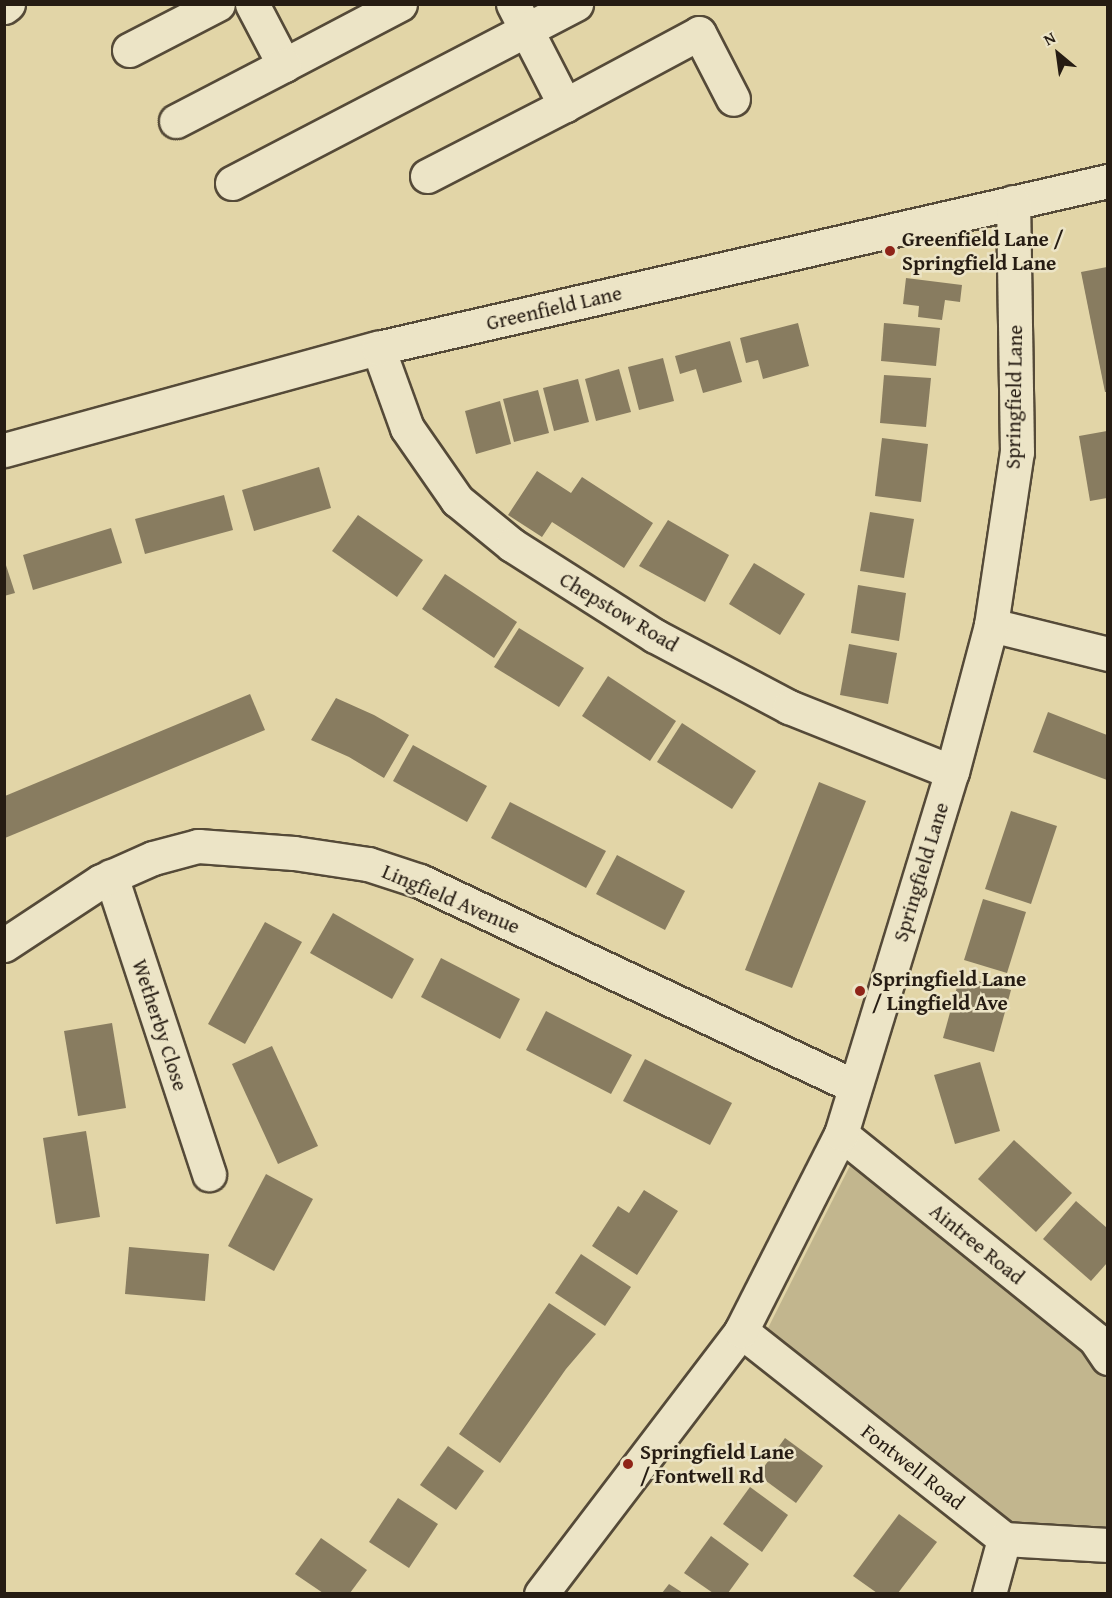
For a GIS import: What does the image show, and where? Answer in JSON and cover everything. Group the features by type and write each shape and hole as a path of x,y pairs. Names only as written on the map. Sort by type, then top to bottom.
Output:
{"street":[{"path":"129,50 218,4"},
{"path":"252,4 284,65"},
{"path":"176,121 400,4"},
{"path":"232,183 519,17 576,4"},
{"path":"519,17 565,105"},
{"path":"427,176 699,33 733,99"},
{"name":"Greenfield Lane","path":"4,450 378,348 1107,181"},
{"name":"Springfield Lane","path":"541,1593 741,1331 841,1134 952,772 991,625 1017,452 1013,202"},
{"name":"Chepstow Road","path":"378,348 407,428 457,500 512,545 655,636 789,707 952,772"},
{"path":"991,625 1107,654"},
{"name":"Lingfield Avenue","path":"4,945 111,876 153,858 198,846 294,853 368,864 420,882 855,1087"},
{"name":"Wetherby Close","path":"111,876 209,1174"},
{"name":"Aintree Road","path":"841,1134 1095,1339 1107,1358"},
{"name":"Fontwell Road","path":"741,1331 1004,1539"},
{"path":"989,1593 1004,1539 1107,1545"}],"shaded area":[{"path":"858,1150 1107,1375 1107,1532 1004,1528 766,1332"}],"building":[{"path":"1107,267 1107,392 1105,392 1081,272"},
{"path":"906,278 962,285 960,302 945,300 942,320 918,317 919,306 903,304"},
{"path":"798,323 809,366 763,379 758,360 746,363 740,338"},
{"path":"884,323 940,328 936,366 881,361"},
{"path":"730,341 742,382 703,393 696,369 680,374 675,356"},
{"path":"663,358 674,401 639,410 628,367"},
{"path":"619,369 631,412 596,421 585,379"},
{"path":"884,375 931,378 926,427 880,423"},
{"path":"578,379 589,422 554,431 543,388"},
{"path":"538,390 549,433 514,442 503,399"},
{"path":"500,401 511,444 476,454 465,411"},
{"path":"1107,431 1107,498 1090,501 1079,436"},
{"path":"882,438 928,444 921,502 875,496"},
{"path":"319,467 331,508 254,531 242,490"},
{"path":"537,471 571,493 582,477 653,523 624,568 552,522 542,537 508,515"},
{"path":"224,495 233,530 145,554 135,519"},
{"path":"870,512 914,519 904,578 860,571"},
{"path":"358,515 423,560 397,597 332,551"},
{"path":"668,520 729,555 705,602 639,566"},
{"path":"111,528 122,563 33,590 23,555"},
{"path":"4,559 15,593 4,596"},
{"path":"754,563 805,594 780,635 729,604"},
{"path":"445,574 517,622 494,658 422,609"},
{"path":"858,585 906,593 899,641 851,633"},
{"path":"519,628 584,668 559,707 494,667"},
{"path":"849,644 897,653 888,704 840,695"},
{"path":"608,676 676,721 650,761 582,716"},
{"path":"250,694 265,730 5,838 5,796"},
{"path":"336,698 374,715 409,735 384,778 349,757 311,740"},
{"path":"1048,712 1107,735 1107,780 1033,752"},
{"path":"682,723 756,771 732,809 657,762"},
{"path":"413,745 487,786 467,822 393,781"},
{"path":"819,782 866,801 792,988 745,970"},
{"path":"510,802 606,851 586,888 491,838"},
{"path":"1011,811 1057,826 1031,904 985,889"},
{"path":"617,855 685,891 665,930 596,894"},
{"path":"983,899 1026,912 1007,973 964,960"},
{"path":"333,913 414,959 392,999 310,953"},
{"path":"265,922 302,942 245,1044 208,1024"},
{"path":"441,958 520,999 500,1039 421,997"},
{"path":"960,976 1011,990 994,1052 943,1038"},
{"path":"546,1011 632,1055 611,1094 526,1050"},
{"path":"112,1023 126,1108 78,1116 64,1031"},
{"path":"272,1046 318,1146 278,1164 232,1064"},
{"path":"645,1059 732,1103 710,1145 623,1101"},
{"path":"980,1062 1000,1131 955,1144 934,1075"},
{"path":"86,1131 100,1217 56,1224 43,1138"},
{"path":"1014,1140 1072,1193 1036,1232 978,1179"},
{"path":"266,1174 313,1199 274,1271 228,1246"},
{"path":"644,1190 678,1211 637,1275 592,1246 618,1206 629,1213"},
{"path":"1076,1201 1107,1228 1107,1263 1091,1281 1043,1239"},
{"path":"129,1247 209,1254 205,1301 125,1294"},
{"path":"581,1254 631,1287 605,1326 555,1293"},
{"path":"549,1303 596,1334 566,1369 500,1463 459,1434"},
{"path":"785,1438 823,1466 796,1503 758,1475"},
{"path":"448,1446 484,1471 456,1510 420,1485"},
{"path":"750,1487 788,1515 762,1552 723,1524"},
{"path":"398,1498 438,1524 409,1568 369,1542"},
{"path":"899,1514 937,1542 898,1593 877,1593 853,1576"},
{"path":"711,1536 749,1564 728,1593 713,1593 684,1573"},
{"path":"321,1538 367,1570 350,1593 323,1593 295,1574"},
{"path":"669,1584 683,1593 662,1593"}],"place":[{"name":"Greenfield Lane / Springfield Lane","path":"890,251"},
{"name":"Springfield Lane / Lingfield Ave","path":"860,991"},
{"name":"Springfield Lane / Fontwell Rd","path":"628,1464"}]}
